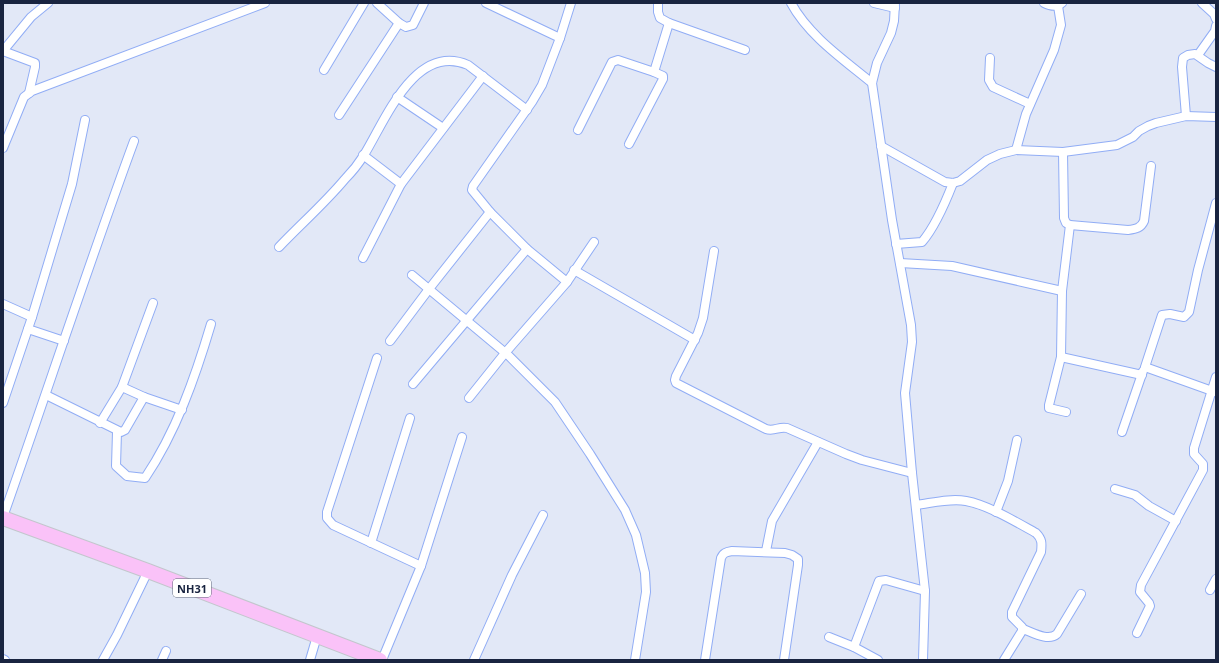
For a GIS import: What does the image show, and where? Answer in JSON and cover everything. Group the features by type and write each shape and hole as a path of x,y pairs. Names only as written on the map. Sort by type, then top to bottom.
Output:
{"highway":[{"name":"NH31","path":"3,518 148,571 381,660"}],"street":[{"path":"29,93 35,63 3,51 31,17 48,3"},
{"path":"3,148 24,97 32,90 265,3"},
{"path":"324,70 364,3"},
{"path":"377,3 399,23 406,27 413,25 424,3"},
{"path":"486,3 560,38"},
{"path":"566,282 527,249 490,212 472,190 473,186 527,110 542,85 560,38 571,3"},
{"path":"658,3 660,18 669,23 744,50"},
{"path":"791,3 799,18 814,34 872,83"},
{"path":"874,3 895,6 894,21 891,33 877,63 872,83 896,244 911,325 912,342 905,393 925,591 923,660"},
{"path":"1016,150 1030,104 1054,50 1061,25 1060,4 1051,6 1044,3"},
{"path":"1202,3 1214,14 1216,19"},
{"path":"339,115 399,23"},
{"path":"654,72 669,23"},
{"path":"1198,56 1215,31 1216,26"},
{"path":"1186,116 1183,58 1188,55 1195,54 1216,67"},
{"path":"990,58 989,80 993,87 1030,104"},
{"path":"578,130 612,62 618,60 662,76 662,81 629,144"},
{"path":"280,247 345,179 363,156 397,97 425,67 435,63 459,61 468,65 527,110"},
{"path":"363,258 401,184 483,76"},
{"path":"397,97 443,128"},
{"path":"881,146 938,179 953,183 960,181 987,160 1000,154 1016,150 1063,152 1117,145 1133,137 1139,131 1148,126 1186,116 1216,118"},
{"path":"3,403 32,317 72,184 85,120"},
{"path":"3,518 95,249 134,141"},
{"path":"1063,152 1064,218 1066,223 1070,225 1128,230 1140,227 1144,221 1151,166"},
{"path":"363,156 401,184"},
{"path":"896,244 922,242 926,238 953,183"},
{"path":"1122,432 1162,315 1170,314 1184,317 1189,312 1198,270 1216,204"},
{"path":"390,341 490,212"},
{"path":"1066,412 1051,410 1049,407 1049,401 1061,357 1062,291 1070,225"},
{"path":"469,398 505,353 566,282 594,242"},
{"path":"412,384 527,249"},
{"path":"714,251 703,318 695,340 676,376 675,380 679,386 766,429 773,430 783,427 787,428 862,460 912,473"},
{"path":"900,263 952,266 1062,291"},
{"path":"574,270 695,340"},
{"path":"412,275 505,353 542,389 564,414 625,510 636,535 645,573 646,592 635,660"},
{"path":"100,422 122,387 153,303"},
{"path":"3,304 32,317"},
{"path":"117,432 116,466 127,476 146,478 155,464 182,410 211,324"},
{"path":"28,329 64,341"},
{"path":"1061,357 1144,371 1214,391"},
{"path":"377,358 327,512 327,518 332,525 421,566"},
{"path":"1138,633 1150,606 1140,592 1141,585 1203,470 1203,464 1194,454 1194,448 1214,391 1216,378"},
{"path":"122,387 144,398 182,410"},
{"path":"46,395 117,432 125,430 144,398"},
{"path":"371,543 410,418"},
{"path":"381,660 421,566 462,437"},
{"path":"996,512 1008,481 1016,440"},
{"path":"766,551 772,521 818,442"},
{"path":"1115,489 1135,495 1149,506 1176,521"},
{"path":"916,505 957,500 966,501 996,512 1036,533 1041,538 1041,552 1012,612 1012,617 1022,629 1048,637 1054,637 1081,594"},
{"path":"474,660 512,575 543,515"},
{"path":"704,660 722,554 732,551 766,551 785,553 798,559 784,660"},
{"path":"103,660 117,635 148,571"},
{"path":"1210,590 1216,579"},
{"path":"854,647 876,585 879,581 886,580 925,591"},
{"path":"1004,660 1022,629"},
{"path":"310,660 317,636"},
{"path":"829,637 854,647 878,660"},
{"path":"162,660 166,651"}]}
